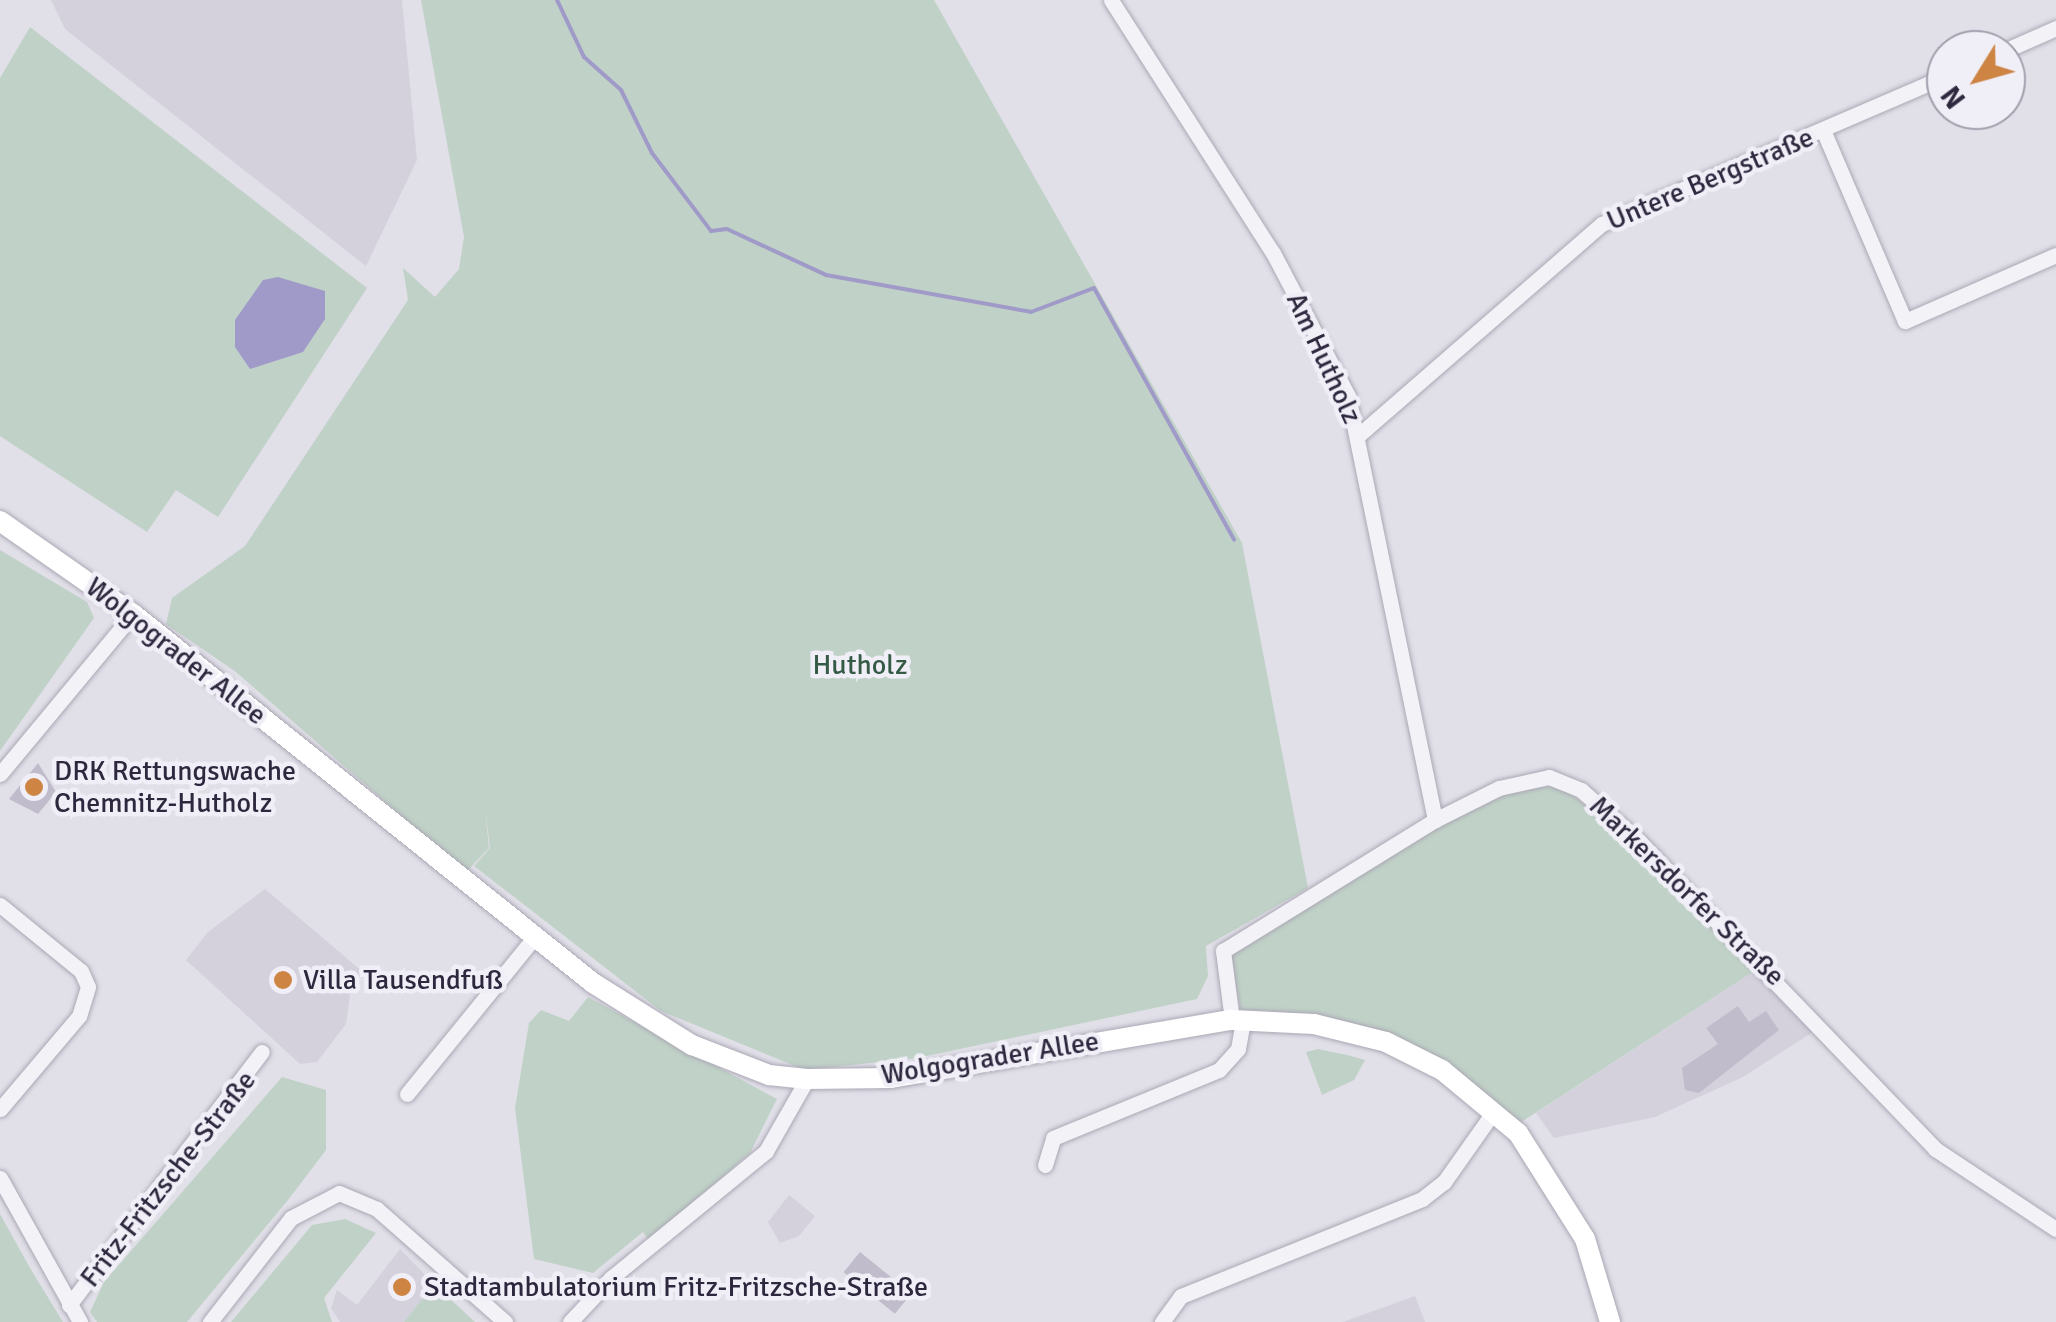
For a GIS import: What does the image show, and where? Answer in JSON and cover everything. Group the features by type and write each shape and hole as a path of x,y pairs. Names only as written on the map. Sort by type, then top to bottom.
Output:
{"main road":[{"name":"Wolgograder Allee","path":"0,521 133,614 593,983 692,1045 769,1075 807,1080 891,1078 1238,1021 1314,1024 1386,1042 1442,1070 1494,1110 1564,1197 1610,1322"}],"street":[{"name":"Am Hutholz","path":"1111,0 1273,252 1360,434 1435,820"},
{"path":"2026,41 2056,28"},
{"name":"Untere Bergstraße","path":"1360,434 1602,224 1926,85"},
{"path":"1823,130 1905,321 2056,254"},
{"path":"0,774 133,614"},
{"name":"Markersdorfer Straße","path":"1238,1021 1223,951 1435,820 1534,777 1581,790 1779,978 1935,1150 2056,1229"},
{"path":"0,906 81,972 88,987 79,1016 0,1109"},
{"path":"407,1094 536,935"},
{"path":"1045,1165 1053,1138 1219,1070 1238,1048 1238,1021"},
{"name":"Fritz-Fritzsche-Straße","path":"70,1305 262,1052"},
{"path":"570,1322 611,1278 766,1151 807,1080"},
{"path":"1162,1322 1181,1296 1422,1199 1444,1182 1494,1110"},
{"name":"Fritz-Fritzsche-Straße","path":"0,1178 80,1322"},
{"path":"210,1322 292,1218 340,1194 377,1210 505,1322"}],"shaded area":[{"path":"51,0 402,0 417,160 366,266 65,29"},
{"path":"278,277 325,291 325,319 303,352 250,369 235,347 235,320 263,280"},
{"name":"Villa Tausendfuß","path":"265,889 363,972 351,987 346,1024 317,1062 300,1064 186,960 208,932"},
{"path":"1759,968 1816,1030 1743,1077 1655,1117 1554,1138 1536,1113"},
{"path":"789,1195 815,1216 799,1236 780,1243 768,1222"},
{"name":"Stadtambulatorium Fritz-Fritzsche-Straße","path":"400,1249 434,1284 404,1322 340,1322 331,1308 337,1290 357,1305"},
{"path":"1415,1296 1425,1322 1343,1322"}],"green space":[{"name":"Hutholz","path":"421,0 934,0 1242,543 1308,888 1206,946 1208,976 1197,999 917,1058 805,1070 661,1011 474,866 490,848 485,808 489,848 466,872 236,672 166,624 172,598 245,546 408,300 403,268 435,297 459,269 464,237"},
{"path":"30,27 367,288 218,517 176,490 147,532 0,436 0,78"},
{"path":"0,550 87,602 94,618 0,751"},
{"path":"1559,785 1637,845 1759,968 1515,1126 1436,1058 1276,1012 1240,1010 1231,955 1436,824 1502,793"},
{"path":"588,997 777,1099 750,1153 649,1241 643,1232 593,1273 534,1259 515,1108 529,1023 541,1010 569,1021"},
{"path":"1318,1049 1365,1060 1354,1080 1322,1095 1306,1052"},
{"path":"282,1077 326,1090 326,1150 187,1322 97,1322 90,1312 104,1282"},
{"path":"0,1214 30,1268 63,1322 0,1322"},
{"path":"345,1219 376,1233 324,1298 332,1322 231,1322 312,1225"},
{"path":"434,1284 475,1322 404,1322"}],"building":[{"name":"DRK Rettungswache Chemnitz-Hutholz","path":"38,763 56,792 38,814 9,799"},
{"path":"1738,1006 1749,1022 1766,1011 1779,1030 1699,1093 1685,1090 1682,1068 1718,1044 1706,1028"},
{"path":"860,1252 911,1294 895,1314 844,1272"}],"waterway":[{"path":"557,0 584,57 621,90 652,153 711,231 727,229 826,275 1031,312 1094,288 1234,540"}],"place":[{"name":"DRK Rettungswache Chemnitz-Hutholz","path":"34,787"},
{"name":"Villa Tausendfuß","path":"283,980"},
{"name":"Stadtambulatorium Fritz-Fritzsche-Straße","path":"402,1287"}]}
